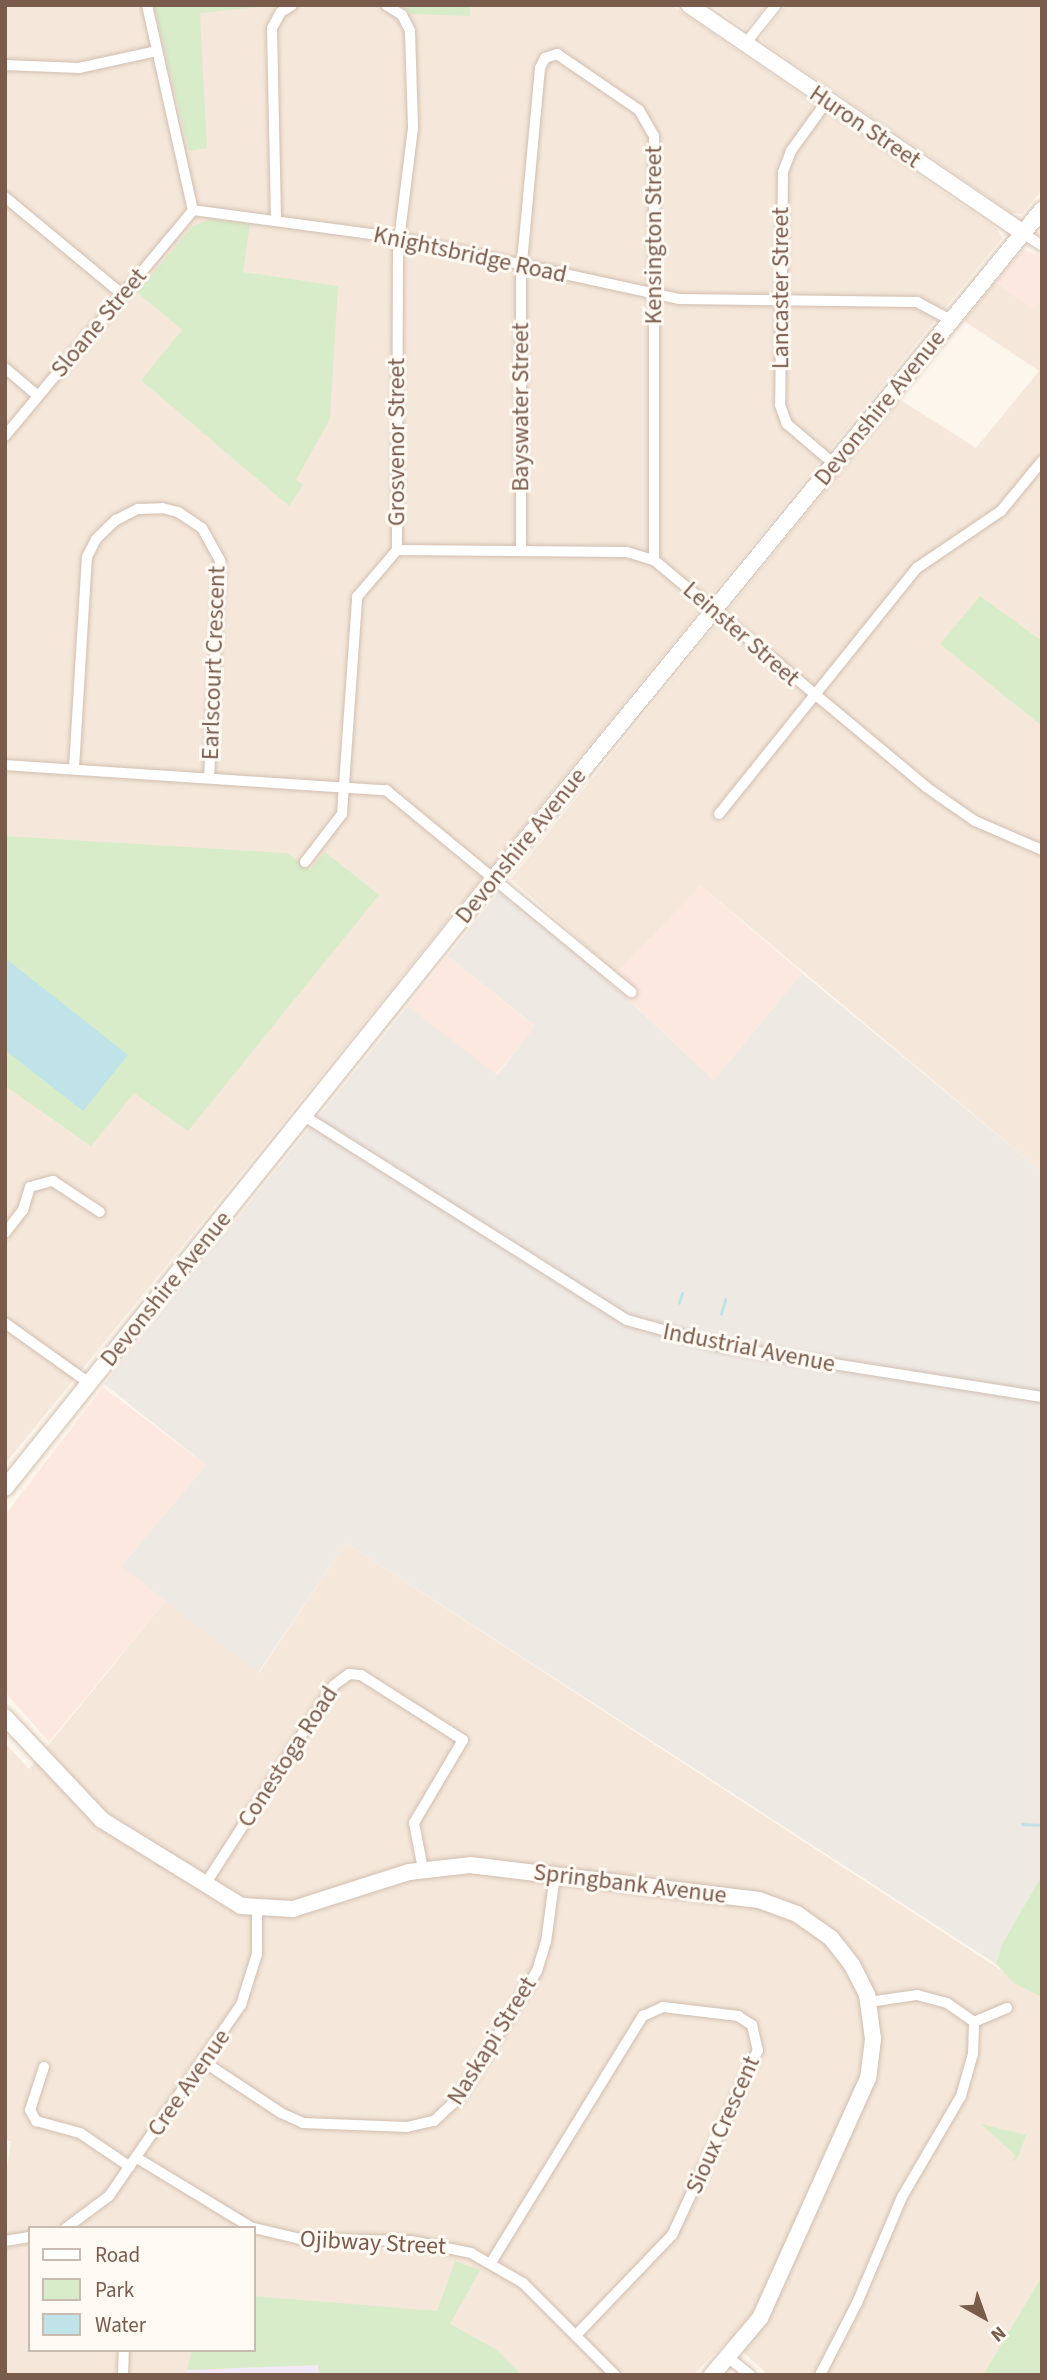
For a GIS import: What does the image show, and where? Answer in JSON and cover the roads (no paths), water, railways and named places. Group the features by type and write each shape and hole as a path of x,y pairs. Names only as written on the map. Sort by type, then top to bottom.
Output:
{"main road":[{"name":"Huron Street","path":"690,5 1023,233"},
{"name":"Devonshire Avenue","path":"5,1488 495,877 1042,210"},
{"name":"Springbank Avenue","path":"5,1717 102,1820 229,1902 257,1910 307,1906 423,1869 470,1865 751,1899 791,1911 837,1945 856,1972 869,2002 872,2051 864,2089 764,2309 729,2358 712,2375"}],"street":[{"path":"147,5 193,209"},
{"path":"276,219 272,27 282,11 292,5"},
{"name":"Grosvenor Street","path":"305,862 338,821 346,786 355,605 363,586 397,550 399,238 413,128 410,31 402,15 386,5"},
{"path":"746,44 776,5"},
{"path":"5,65 79,68 158,51"},
{"name":"Kensington Street","path":"522,264 540,68 545,58 563,55 639,110 653,130 654,560"},
{"name":"Lancaster Street","path":"827,101 791,151 783,172 783,415 795,432 834,464"},
{"path":"5,197 123,295"},
{"name":"Knightsbridge Road","path":"193,209 399,238 654,294 698,300 917,302 951,320"},
{"name":"Sloane Street","path":"5,436 193,209"},
{"name":"Huron Street","path":"1023,233 1042,246"},
{"name":"Bayswater Street","path":"521,549 522,264"},
{"path":"5,368 38,396"},
{"path":"719,814 917,568 1001,511 1042,461"},
{"name":"Earlscourt Crescent","path":"74,768 88,556 96,539 116,520 138,509 162,508 178,512 202,528 220,561 209,778"},
{"name":"Leinster Street","path":"397,550 627,552 654,560 813,696 961,813 1042,850"},
{"path":"5,765 377,788 398,797 631,992"},
{"name":"Industrial Avenue","path":"304,1116 599,1306 638,1324 720,1346 1042,1397"},
{"path":"5,1233 23,1210 30,1187 54,1181 100,1212"},
{"path":"5,1323 89,1383"},
{"name":"Conestoga Road","path":"204,1886 344,1675 361,1675 463,1740 414,1823 423,1869"},
{"name":"Naskapi Street","path":"204,2062 281,2113 303,2123 407,2127 434,2121 460,2097 537,1971 546,1942 555,1875"},
{"name":"Cree Avenue","path":"69,2226 104,2202 204,2062 247,1993 257,1954 257,1910"},
{"path":"869,2002 906,1995 929,1997 947,2003 974,2022"},
{"name":"Sioux Crescent","path":"492,2262 643,2016 663,2007 738,2016 752,2025 758,2050 673,2235 576,2335"},
{"path":"974,2022 1007,2008"},
{"path":"820,2375 845,2329 902,2197 961,2096 973,2054 974,2022"},
{"name":"Ojibway Street","path":"44,2067 33,2090 30,2110 34,2119 80,2133 249,2226"},
{"name":"Ojibway Street","path":"256,2229 300,2239 434,2243 492,2262 523,2283 614,2375"},
{"path":"5,2241 28,2237"},
{"path":"123,2375 124,2352"},
{"path":"729,2358 750,2375"}],"water":[{"path":"5,958 128,1055 83,1111 5,1050"}],"waterway":[{"path":"679,1303 682,1293"},
{"path":"721,1314 725,1300"},
{"path":"1022,1824 1042,1825"}]}
